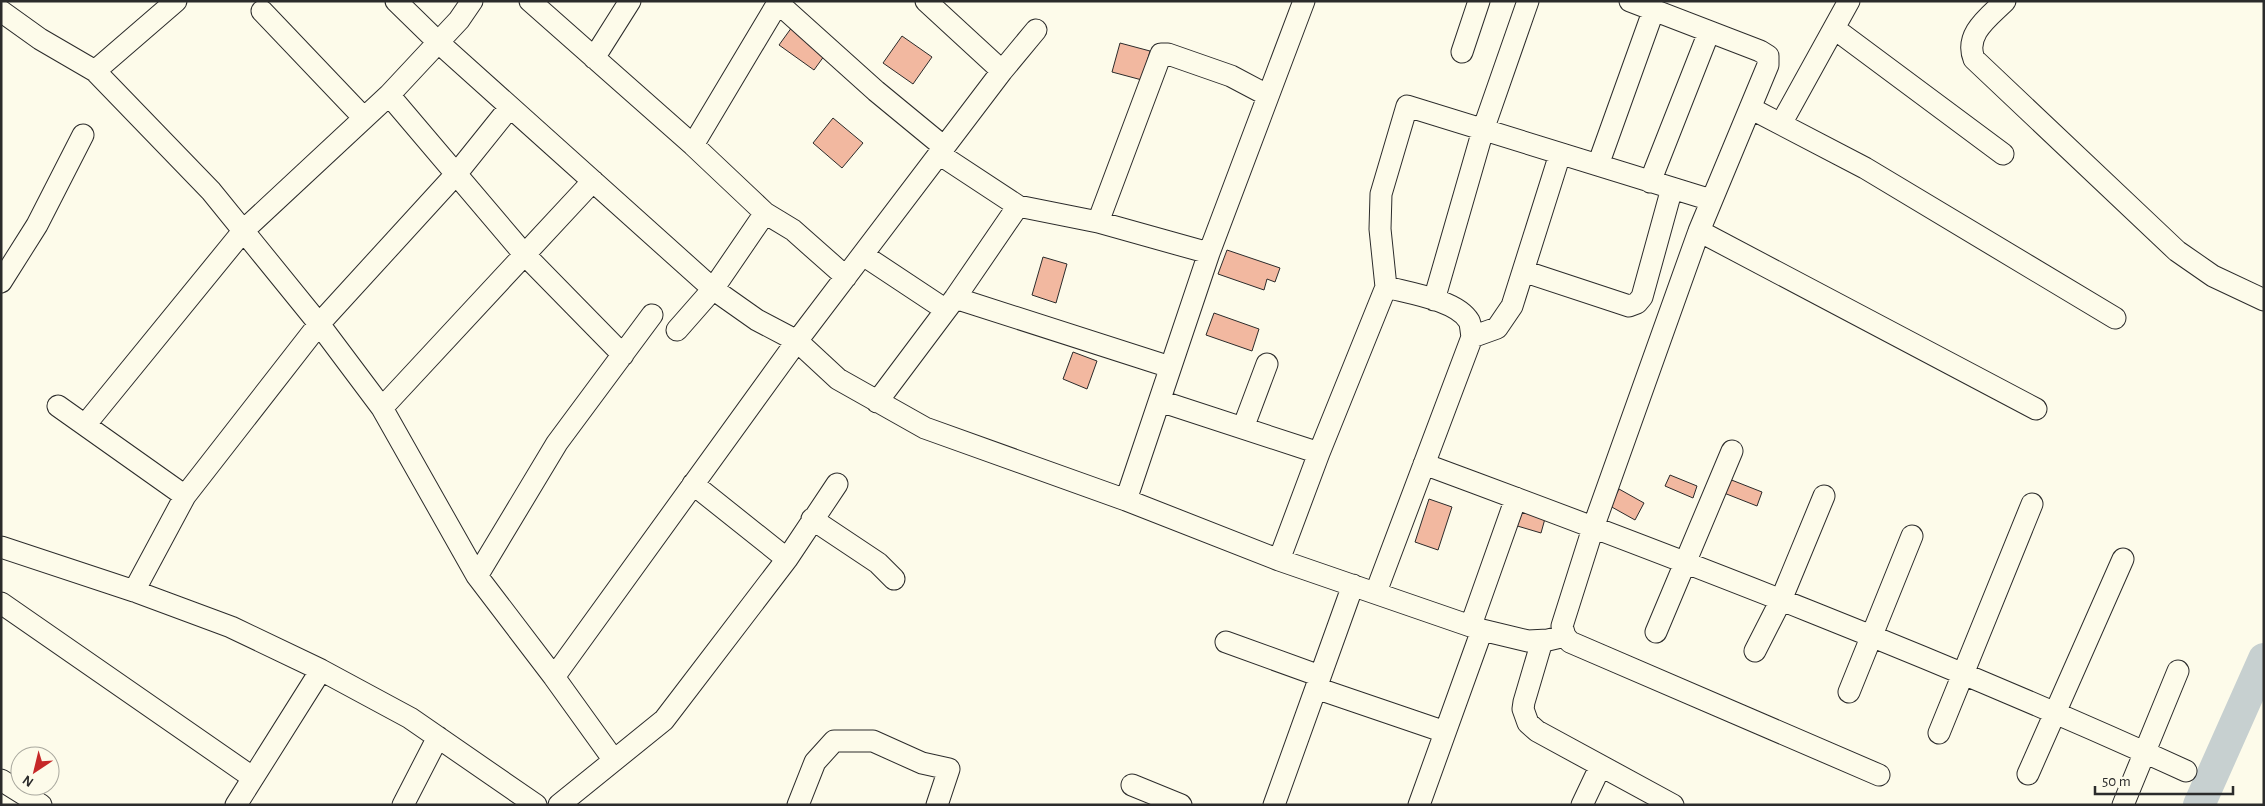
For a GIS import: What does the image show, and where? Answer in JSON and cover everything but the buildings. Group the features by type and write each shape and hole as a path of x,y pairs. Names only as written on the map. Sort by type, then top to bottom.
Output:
{"street":[{"path":"95,71 176,1"},
{"path":"396,1 439,43 713,289 757,320 797,341 838,379 877,402 925,428 1126,500 1279,560 1476,628 1528,642 1565,636"},
{"path":"85,425 244,230 389,94 439,43 472,1"},
{"path":"530,1 693,145 765,213 793,230 846,277"},
{"path":"594,58 630,1"},
{"path":"926,1 1002,71"},
{"path":"1126,500 1209,253 1304,1"},
{"path":"1462,52 1479,1"},
{"path":"1434,300 1483,130 1528,1"},
{"path":"1781,124 1835,29 1848,1"},
{"path":"2005,1 1978,29 1972,38 1970,49 1974,59 2177,251 2213,276 2264,300"},
{"path":"693,145 778,2 942,151 1018,206 1098,222 1209,253"},
{"path":"1598,165 1639,4 1685,11 1709,32 1760,51 1768,56 1768,65 1699,231 1593,528 1562,626 1565,636 1570,642 1879,775"},
{"path":"262,11 363,117"},
{"path":"3,16 95,71 211,190 244,230 319,324 382,408 477,576 554,677 613,759"},
{"path":"1835,29 2003,154"},
{"path":"554,677 797,341 1002,71 1036,30"},
{"path":"1650,182 1709,32"},
{"path":"1098,222 1161,54 1168,54 1231,76 1267,95"},
{"path":"389,94 524,254 623,355"},
{"path":"1279,560 1318,453 1386,286 1380,229 1381,194 1407,106 1711,200"},
{"path":"134,591 184,496 319,324 457,173 510,107"},
{"path":"1750,108 1865,168 2115,318"},
{"path":"1,282 37,225 83,135"},
{"path":"1472,337 1497,328 1512,306 1560,154"},
{"path":"382,408 593,181"},
{"path":"1523,271 1629,306 1637,304 1642,297 1672,188"},
{"path":"877,402 951,304 1018,206"},
{"path":"677,330 713,289 765,213"},
{"path":"1699,231 2036,409"},
{"path":"862,256 951,304 1170,367"},
{"path":"1376,592 1472,337 1470,322 1459,309 1386,286"},
{"path":"477,576 557,444 652,315"},
{"path":"1242,428 1267,364"},
{"path":"1160,401 1318,453"},
{"path":"58,406 184,496"},
{"path":"1656,632 1732,450"},
{"path":"1424,464 1781,600 2057,713 2186,771"},
{"path":"693,484 787,559"},
{"path":"559,805 613,759 664,720 787,559 837,484"},
{"path":"1755,651 1781,600 1824,496"},
{"path":"1419,805 1445,732 1516,498"},
{"path":"1939,733 2032,504"},
{"path":"812,519 878,563 894,580"},
{"path":"1849,692 1912,536"},
{"path":"1,547 134,591 231,627 321,670 410,718 536,805"},
{"path":"2028,774 2057,713 2123,559"},
{"path":"1274,805 1353,585"},
{"path":"1,603 252,777"},
{"path":"1542,641 1524,702 1523,709 1528,723 1537,731 1600,767 1673,805"},
{"path":"1226,642 1318,682 1445,732"},
{"path":"236,805 321,670"},
{"path":"2123,805 2178,671"},
{"path":"403,805 438,737"},
{"path":"798,805 815,762 834,741 873,741 922,764 949,769 936,805"},
{"path":"1582,805 1600,767"},
{"path":"1132,785 1171,803"},
{"path":"4,788 41,805"}],"waterway":[{"path":"2199,805 2264,659"}]}
